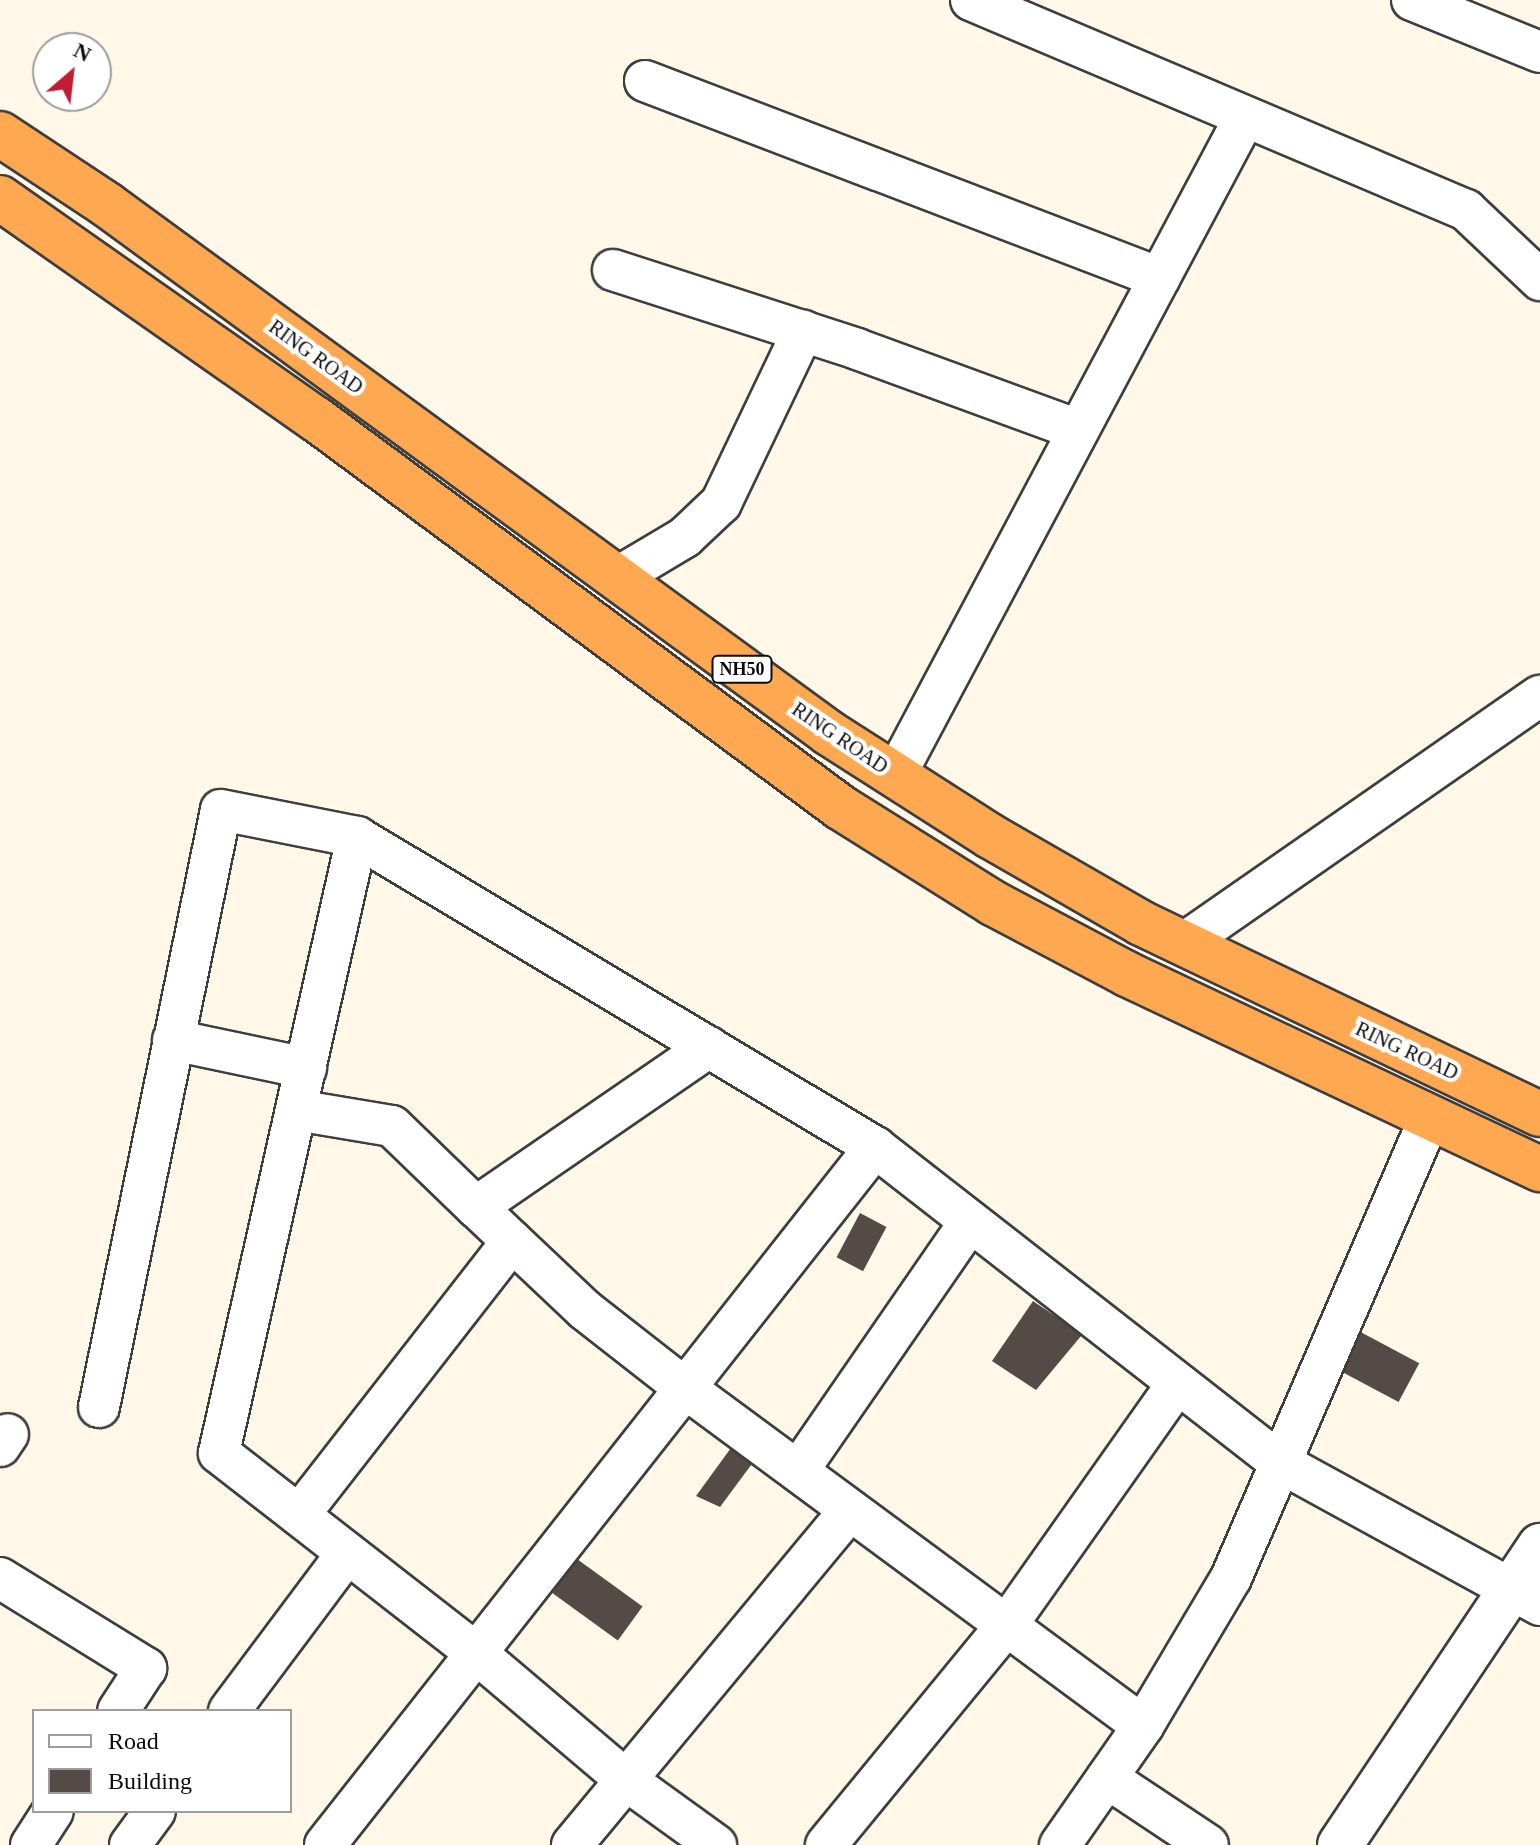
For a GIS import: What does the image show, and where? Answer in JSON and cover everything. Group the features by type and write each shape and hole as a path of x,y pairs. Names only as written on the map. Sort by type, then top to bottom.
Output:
{"highway":[{"name":"RING ROAD","path":"0,134 106,204 895,776 990,836 1184,943 1540,1114"},
{"name":"NH50","path":"0,198 316,419 840,807 993,903 1113,967 1540,1169"}],"street":[{"path":"971,0 1466,210 1540,280"},
{"path":"1412,0 1540,52"},
{"path":"645,81 1160,278"},
{"path":"895,776 1245,117"},
{"path":"613,270 803,331 1078,430"},
{"path":"618,577 685,537 721,503 803,331"},
{"path":"1184,943 1540,696"},
{"path":"99,1407 221,810 357,837 875,1147 1176,1385 1279,1462 1525,1597"},
{"path":"357,837 219,1453 476,1653 626,1780 716,1845"},
{"path":"173,1040 306,1068"},
{"path":"476,1207 709,1047"},
{"path":"296,1110 392,1126 585,1310 685,1388 1143,1726"},
{"path":"1060,1845 1143,1726 1231,1578 1430,1117"},
{"path":"325,1845 875,1147"},
{"path":"798,1471 970,1222"},
{"path":"299,1515 512,1241"},
{"path":"826,1845 1007,1625 1176,1385"},
{"path":"572,1845 850,1510"},
{"path":"1340,1845 1525,1597 1540,1546"},
{"path":"230,1709 347,1553"},
{"path":"0,1578 146,1668 119,1709"},
{"path":"1107,1778 1208,1845"},
{"path":"31,1845 52,1813"},
{"path":"130,1845 154,1813"}],"building":[{"path":"860,1213 886,1227 863,1271 837,1257"},
{"path":"1033,1301 1055,1316 1064,1302 1091,1324 1036,1390 992,1361"},
{"path":"1353,1328 1419,1363 1399,1402 1332,1367"},
{"path":"736,1441 760,1453 720,1507 696,1496"},
{"path":"577,1559 643,1607 618,1641 552,1593"}]}
